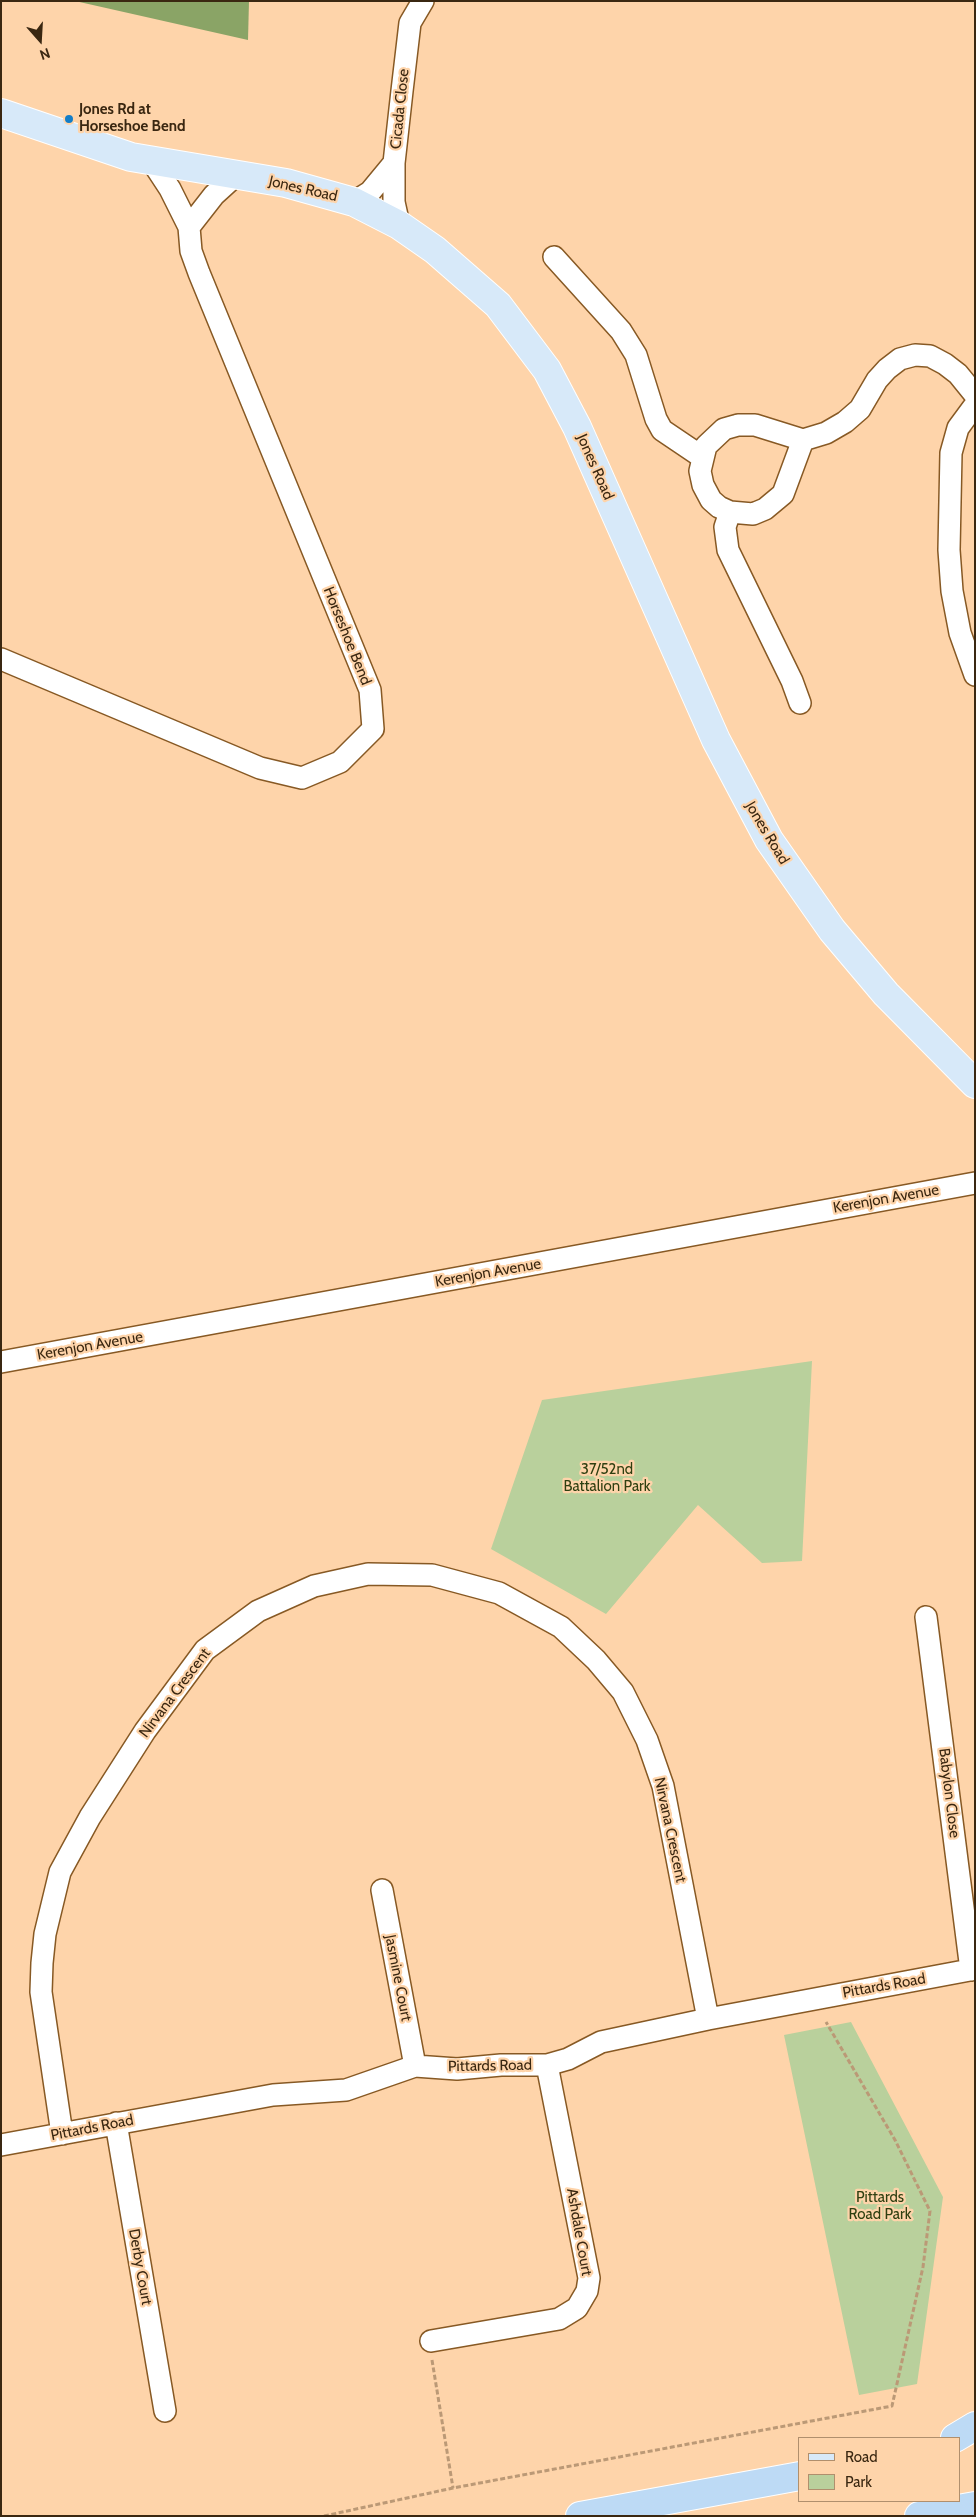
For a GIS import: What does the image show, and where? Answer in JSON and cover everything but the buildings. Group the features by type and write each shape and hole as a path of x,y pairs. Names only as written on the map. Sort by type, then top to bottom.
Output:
{"highway":[{"path":"956,2437 975,2426"},
{"path":"961,2447 975,2444"},
{"path":"580,2516 798,2476"},
{"path":"919,2516 975,2506"}],"main road":[{"name":"Jones Road","path":"1,113 131,157 286,184 354,202 399,224 435,250 498,305 547,370 577,427 716,740 769,840 832,930 886,994 975,1084"}],"street":[{"name":"Cicada Close","path":"354,202 370,192 394,163 410,23 423,1"},
{"path":"151,160 170,189 189,227 214,194 236,175"},
{"path":"394,163 394,202 399,224"},
{"name":"Horseshoe Bend","path":"1,659 260,768 302,778 340,762 373,729 370,690 199,273 191,251 189,227"},
{"path":"554,257 621,331 636,355 656,418 662,430 702,457"},
{"path":"803,440 783,494 765,509 753,514 730,512 711,500 703,485 700,471 702,457 706,446 724,429 738,425 755,425 803,440 826,433 845,422 860,409 877,380 900,359 915,355 930,356 958,374 975,396"},
{"path":"975,405 958,428 951,453 949,550 952,591 957,616 975,675"},
{"path":"730,512 724,527 728,550 792,681 800,704"},
{"name":"Kerenjon Avenue","path":"1,1362 975,1183"},
{"name":"Nirvana Crescent","path":"62,2134 41,1992 42,1962 45,1934 60,1872 90,1817 145,1731 205,1650 258,1611 314,1586 368,1574 432,1575 500,1594 561,1628 596,1660 623,1692 647,1740 663,1786 708,2019"},
{"name":"Babylon Close","path":"926,1617 973,1969"},
{"name":"Jasmine Court","path":"382,1890 416,2066"},
{"name":"Pittards Road","path":"1,2145 273,2095 346,2090 416,2066 457,2069 501,2065 546,2065 568,2059 601,2042 708,2019 973,1969"},
{"name":"Ashdale Court","path":"431,2341 559,2319 577,2308 587,2291 589,2278 546,2065"},
{"name":"Derby Court","path":"116,2123 165,2411"}],"path":[{"path":"324,2516 453,2488 892,2406 924,2267 930,2211 895,2140 826,2022"},
{"path":"431,2341 432,2371 453,2488"}],"green space":[{"path":"75,1 249,1 248,40"},
{"name":"37/52nd Battalion Park","path":"812,1361 802,1561 762,1563 698,1505 606,1614 491,1549 542,1400"},
{"name":"Pittards Road Park","path":"851,2022 943,2197 917,2384 859,2395 784,2035"}],"place":[{"name":"Jones Rd at Horseshoe Bend","path":"69,119"}]}
